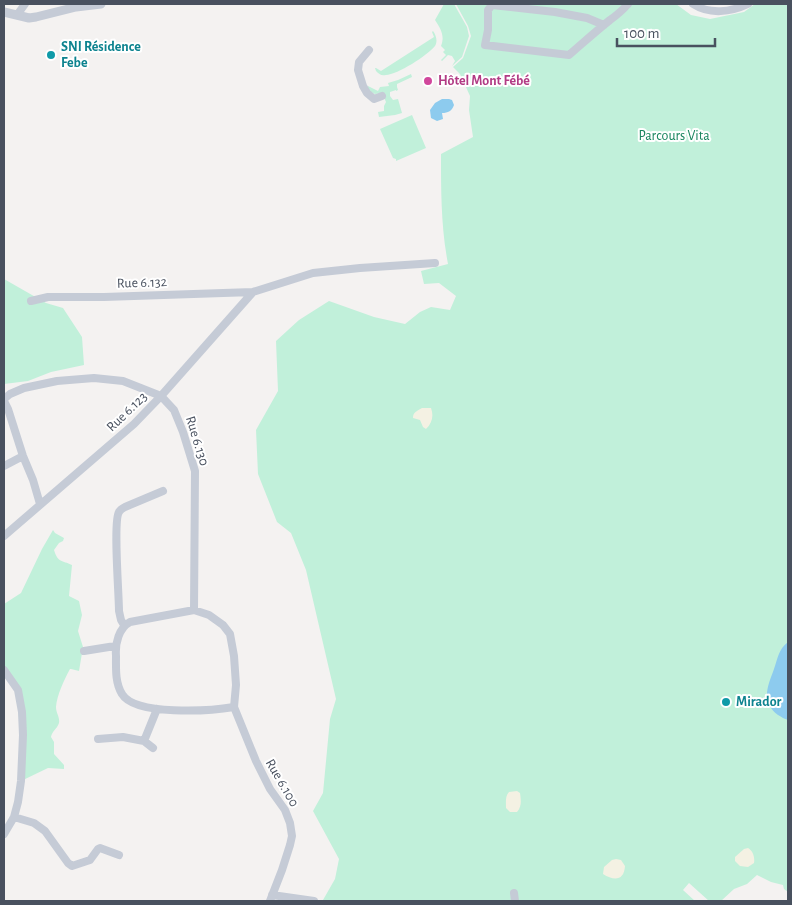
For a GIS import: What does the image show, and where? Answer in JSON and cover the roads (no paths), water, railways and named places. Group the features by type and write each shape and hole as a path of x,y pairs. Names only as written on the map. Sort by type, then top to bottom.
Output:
{"street":[{"path":"17,15 25,4"},
{"path":"4,12 29,18 76,7 101,4"},
{"path":"604,25 587,18 555,12 492,5 488,10 488,30 484,45 569,55 621,12 628,4"},
{"path":"694,4 700,8 717,11 732,10 748,4"},
{"path":"369,50 359,62 358,70 362,86 374,99 382,96"},
{"path":"254,292 313,273 434,263"},
{"name":"Rue 6.132","path":"31,301 48,297 254,292"},
{"name":"Rue 6.123","path":"4,536 134,424 254,292"},
{"path":"40,504 4,400 10,394 24,388 57,381 94,378 123,381 161,396"},
{"name":"Rue 6.130","path":"161,396 174,410 195,471 194,610"},
{"path":"4,466 23,456"},
{"path":"124,625 119,611 116,533 118,513 125,507 162,491"},
{"path":"194,610 209,615 223,625 230,634 236,686 234,707 217,710 146,708 133,703 123,696 118,685 115,646 124,625 130,622 194,610"},
{"path":"84,651 115,646"},
{"path":"4,670 18,690 22,712 23,735 21,781 14,817 4,834"},
{"name":"Rue 6.100","path":"234,707 256,761 270,789 286,810 290,823 292,836 290,844 271,898"},
{"path":"144,741 157,709"},
{"path":"98,739 123,737 144,741 154,748"},
{"path":"14,817 45,830 70,866 90,860 100,848 119,855"},
{"path":"271,898 314,901"}],"water":[{"path":"442,99 452,100 454,105 446,113 442,113 443,119 437,121 431,118 430,110 435,103"},
{"path":"788,642 788,720 772,710 767,699 767,693 779,654"}],"place":[{"name":"SNI Résidence Febe","path":"51,55"},
{"name":"Hôtel Mont Fébé","path":"428,81"},
{"name":"Mirador","path":"726,702"}],"park label":[{"name":"Parcours Vita","path":"674,136"}]}
